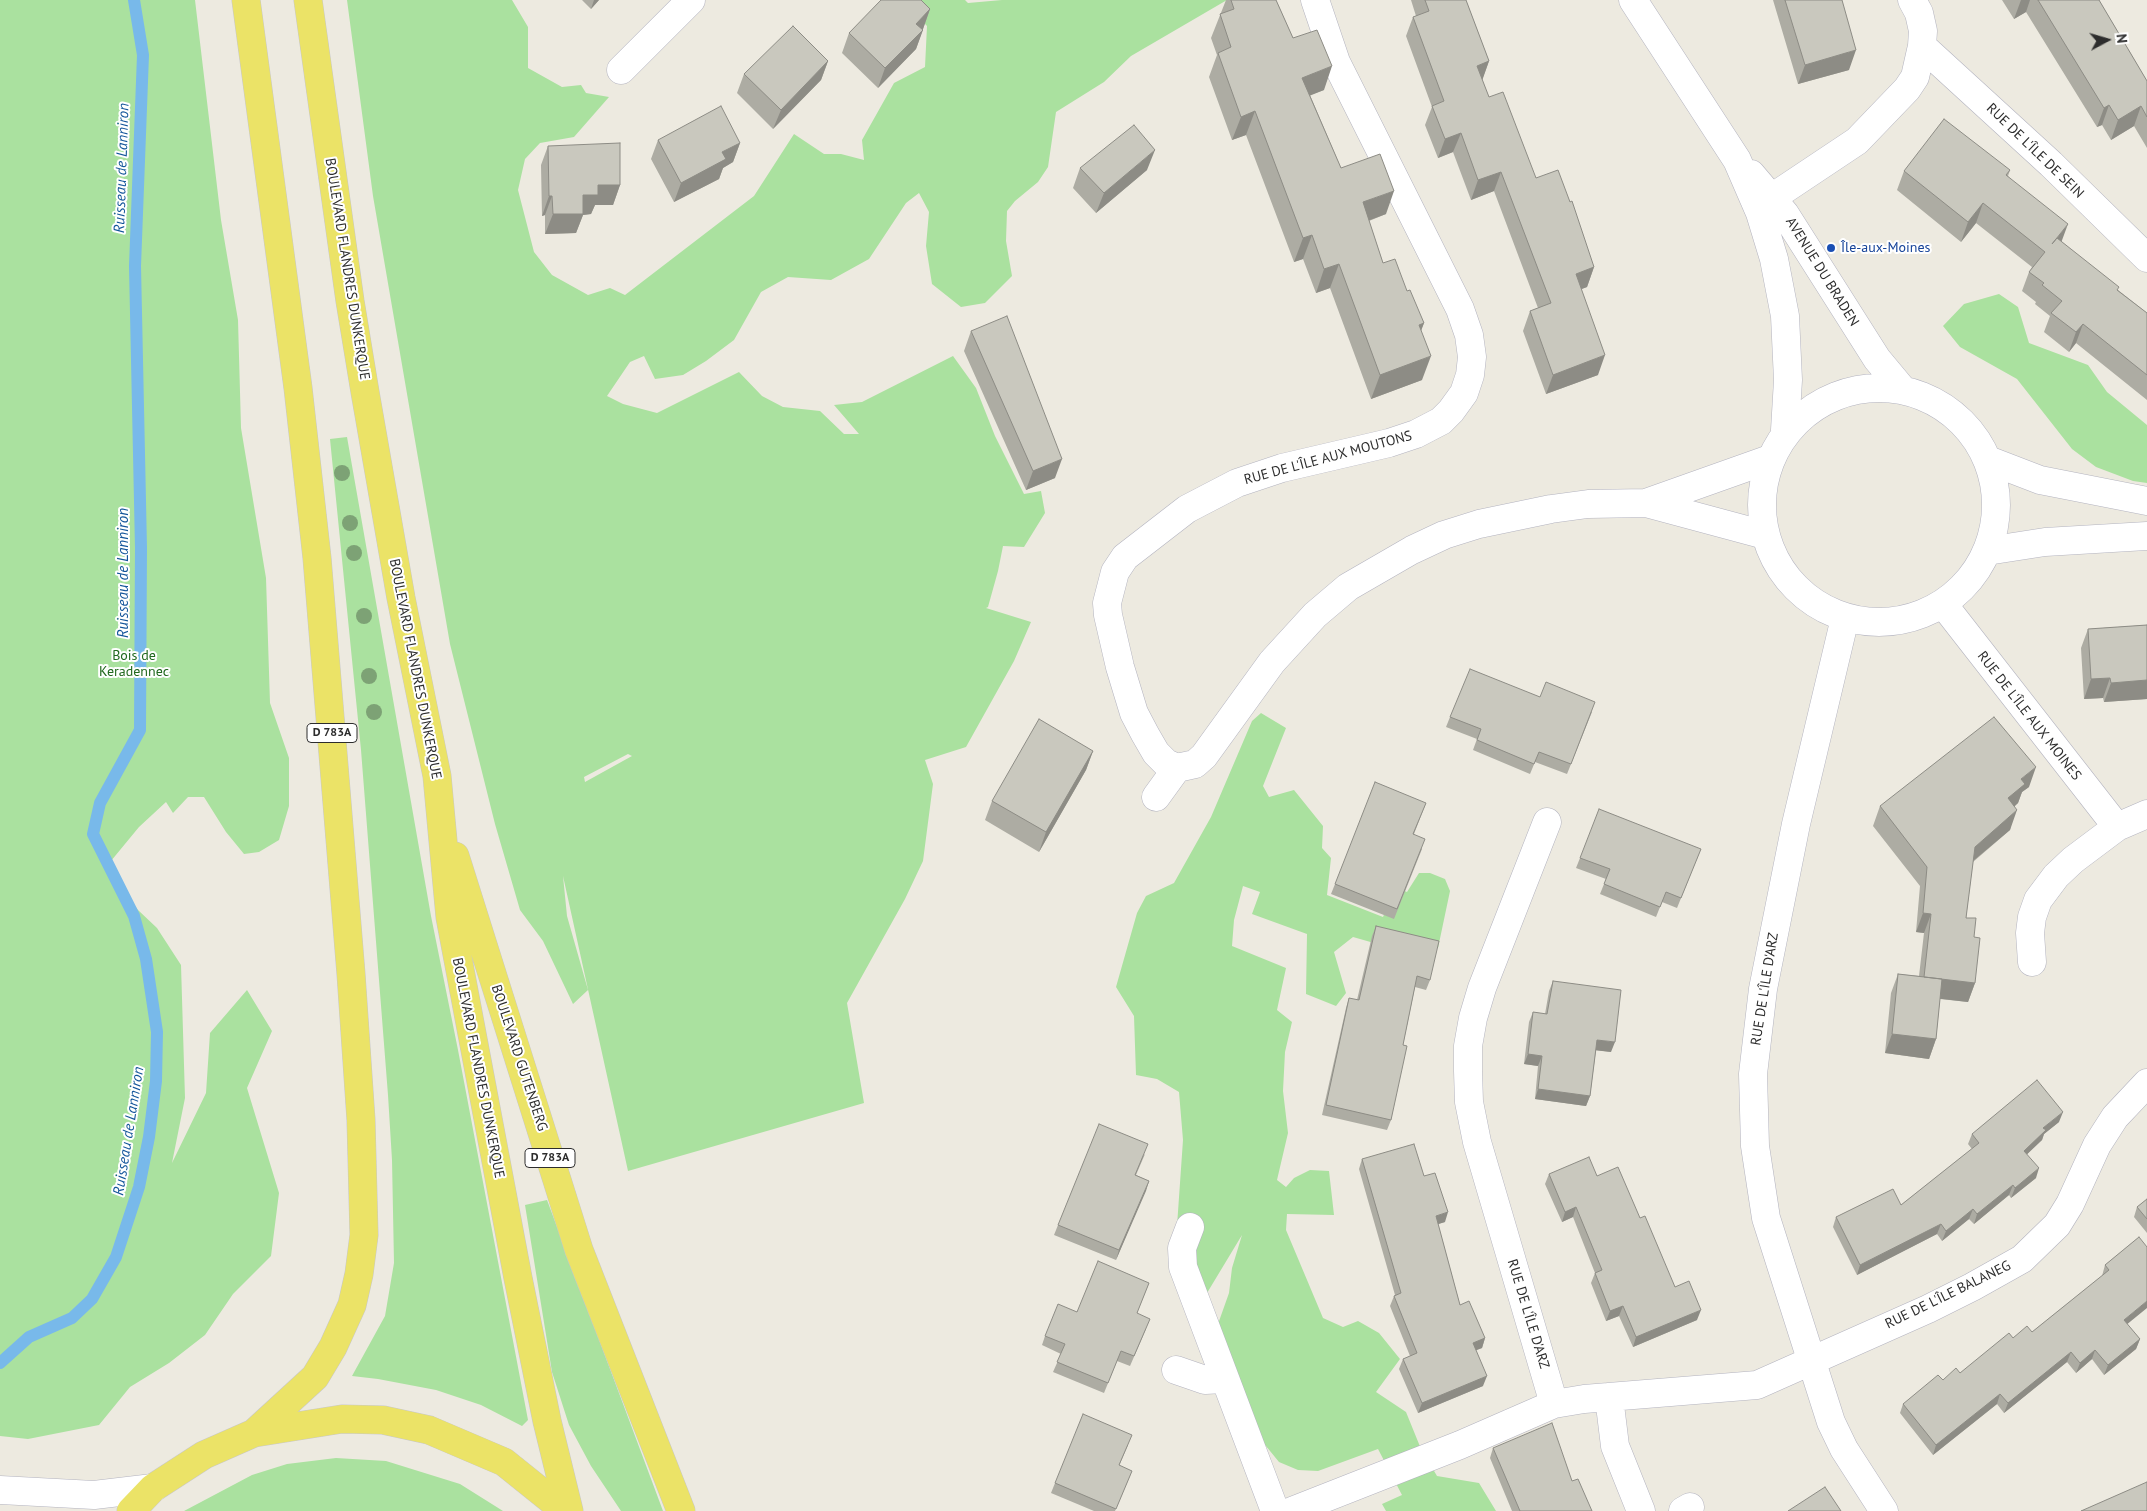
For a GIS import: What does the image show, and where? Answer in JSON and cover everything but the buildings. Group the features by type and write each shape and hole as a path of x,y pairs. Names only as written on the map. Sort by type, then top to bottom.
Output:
{"main road":[{"name":"D 783A","path":"246,0 298,388 317,558 362,1120 364,1235 359,1274 352,1305 333,1347 315,1377 254,1433"},
{"name":"BOULEVARD FLANDRES DUNKERQUE","path":"308,0 350,301 396,571 437,776 450,917 468,1020 535,1364 569,1511"},
{"name":"BOULEVARD GUTENBERG","path":"438,800 579,1250 681,1511"},
{"path":"131,1511 153,1488 204,1454 254,1433 342,1418 383,1420 429,1430 504,1462 565,1511"}],"street":[{"path":"621,70 691,0"},
{"name":"RUE DE L'ÎLE AUX MOUTONS","path":"1177,768 1166,763 1156,753 1145,734 1134,713 1120,668 1108,615 1107,602 1115,572 1126,557 1187,509 1237,483 1282,468 1389,443 1416,434 1441,421 1464,393 1470,375 1472,357 1469,336 1460,310 1336,62 1316,0"},
{"name":"AVENUE DU BRADEN","path":"1633,0 1737,160 1760,213 1782,291 1788,359 1785,430"},
{"path":"1773,197 1843,151 1888,110 1915,77 1922,46 1923,31 1919,13 1912,0"},
{"name":"RUE DE L'ÎLE DE SEIN","path":"1922,46 2051,164 2147,258"},
{"name":"AVENUE DU BRADEN","path":"1737,160 1773,197 1811,252 1877,359 1902,389"},
{"path":"1872,386 1902,389 1939,403 1968,428 1988,460 1995,482 1996,506 1994,529 1987,551 1969,581 1943,604 1920,616 1895,622 1869,623 1845,618 1817,605 1794,586 1776,562 1765,535 1761,509 1763,484 1770,459 1785,430 1814,406 1842,392 1872,386"},
{"path":"1646,504 1770,459"},
{"path":"1988,460 2040,480 2147,501"},
{"path":"1156,797 1177,768 1195,764 1204,756 1272,662 1315,615 1348,587 1444,535 1479,524 1552,509 1588,504 1646,504 1765,535"},
{"path":"1987,551 2045,542 2147,536"},
{"name":"RUE DE L'ÎLE AUX MOINES","path":"1943,604 2117,827"},
{"name":"RUE DE L'ÎLE D'ARZ","path":"1845,618 1785,878 1763,989 1753,1074 1755,1146 1764,1209 1779,1264 1836,1431 1884,1511"},
{"path":"2032,962 2031,925 2038,900 2056,876 2072,860 2117,827 2147,814"},
{"name":"RUE DE L'ÎLE D'ARZ","path":"1547,822 1482,988 1473,1018 1468,1046 1468,1071 1470,1102 1477,1142 1554,1404"},
{"name":"RUE DE L'ÎLE BALANEG","path":"1811,1359 1928,1309 2022,1259 2057,1226 2070,1204 2097,1145 2115,1116 2147,1083"},
{"path":"1190,1227 1182,1248 1183,1267 1274,1511"},
{"path":"1292,1511 1460,1445 1554,1404 1568,1400 1756,1385 1778,1377 1811,1359"},
{"path":"1176,1370 1205,1380 1224,1379"},
{"path":"1609,1397 1615,1446 1641,1511"},
{"path":"0,1490 94,1495 153,1488"}],"green space":[{"name":"Bois de Keradennec","path":"0,0 195,0 221,220 238,320 241,428 266,578 270,703 289,758 289,806 279,840 259,852 244,854 226,832 204,797 188,797 173,813 166,802 139,827 106,867 138,910 157,928 181,965 185,1098 172,1163 206,1093 210,1033 247,990 272,1031 247,1088 279,1193 271,1256 233,1294 205,1335 169,1363 130,1387 99,1425 28,1439 0,1436"},
{"path":"347,0 512,0 528,27 528,68 562,87 581,85 586,93 609,97 574,137 540,143 525,159 518,190 534,252 552,275 588,295 610,288 625,295 754,196 794,134 824,154 841,154 864,160 862,140 894,83 925,67 927,26 902,0 965,0 968,3 1002,0 1227,0 1131,56 1104,82 1056,112 1048,167 1038,182 1015,201 1007,211 1006,241 1012,276 985,303 961,307 932,284 926,246 929,212 919,193 906,203 869,259 831,280 788,277 761,292 734,340 706,361 683,375 655,379 644,356 630,362 607,396 623,404 657,413 739,372 762,396 783,407 820,411 844,434 859,434 834,405 862,402 953,356 976,388 995,436 1024,494 1041,491 1045,513 1024,547 1003,546 998,571 988,607 986,608 1031,622 1014,661 966,747 925,760 933,784 923,861 905,899 847,1003 864,1103 628,1171 563,876 567,916 588,990 573,1004 543,941 520,910 495,824 450,644 373,196","holes":["628,754 632,756 585,782 584,777"]},
{"path":"1999,294 2018,307 2029,343 2088,365 2107,392 2147,425 2147,483 2133,481 2096,467 2072,449 2017,379 1960,347 1943,326 1964,304"},
{"path":"347,437 431,916 528,1420 522,1426 481,1405 436,1390 352,1376 385,1316 394,1263 392,1160 388,1095 361,750 330,439"},
{"path":"1261,713 1286,728 1263,786 1269,797 1294,790 1323,826 1322,848 1331,858 1327,895 1383,917 1395,887 1407,892 1419,873 1430,873 1445,879 1450,891 1438,948 1393,938 1388,947 1353,937 1334,952 1346,993 1336,1006 1306,994 1307,934 1252,914 1260,892 1243,886 1234,920 1232,946 1286,968 1277,1010 1292,1022 1285,1052 1283,1091 1288,1133 1277,1180 1286,1187 1294,1178 1310,1170 1329,1171 1334,1215 1287,1214 1286,1230 1323,1318 1343,1327 1358,1321 1379,1333 1400,1359 1376,1392 1406,1412 1421,1449 1437,1476 1479,1483 1496,1511 1386,1511 1382,1504 1402,1495 1378,1449 1318,1471 1298,1470 1279,1462 1257,1435 1218,1324 1229,1293 1232,1268 1242,1235 1207,1293 1177,1226 1183,1140 1179,1092 1157,1079 1136,1075 1134,1016 1116,987 1137,913 1146,896 1174,883 1211,817 1252,721"},
{"path":"547,1200 663,1511 621,1511 591,1466 569,1425 552,1372 525,1205"},
{"path":"336,1458 386,1461 460,1484 503,1511 184,1511 252,1475 287,1464"}],"waterway":[{"name":"Ruisseau de Lanniron","path":"0,1363 29,1337 72,1318 92,1299 116,1257 139,1187 149,1137 156,1081 157,1032 146,959 134,916 93,834 100,803 140,730 141,548 135,266 143,55 134,0"}],"place":[{"name":"Île-aux-Moines","path":"1831,248"}]}
